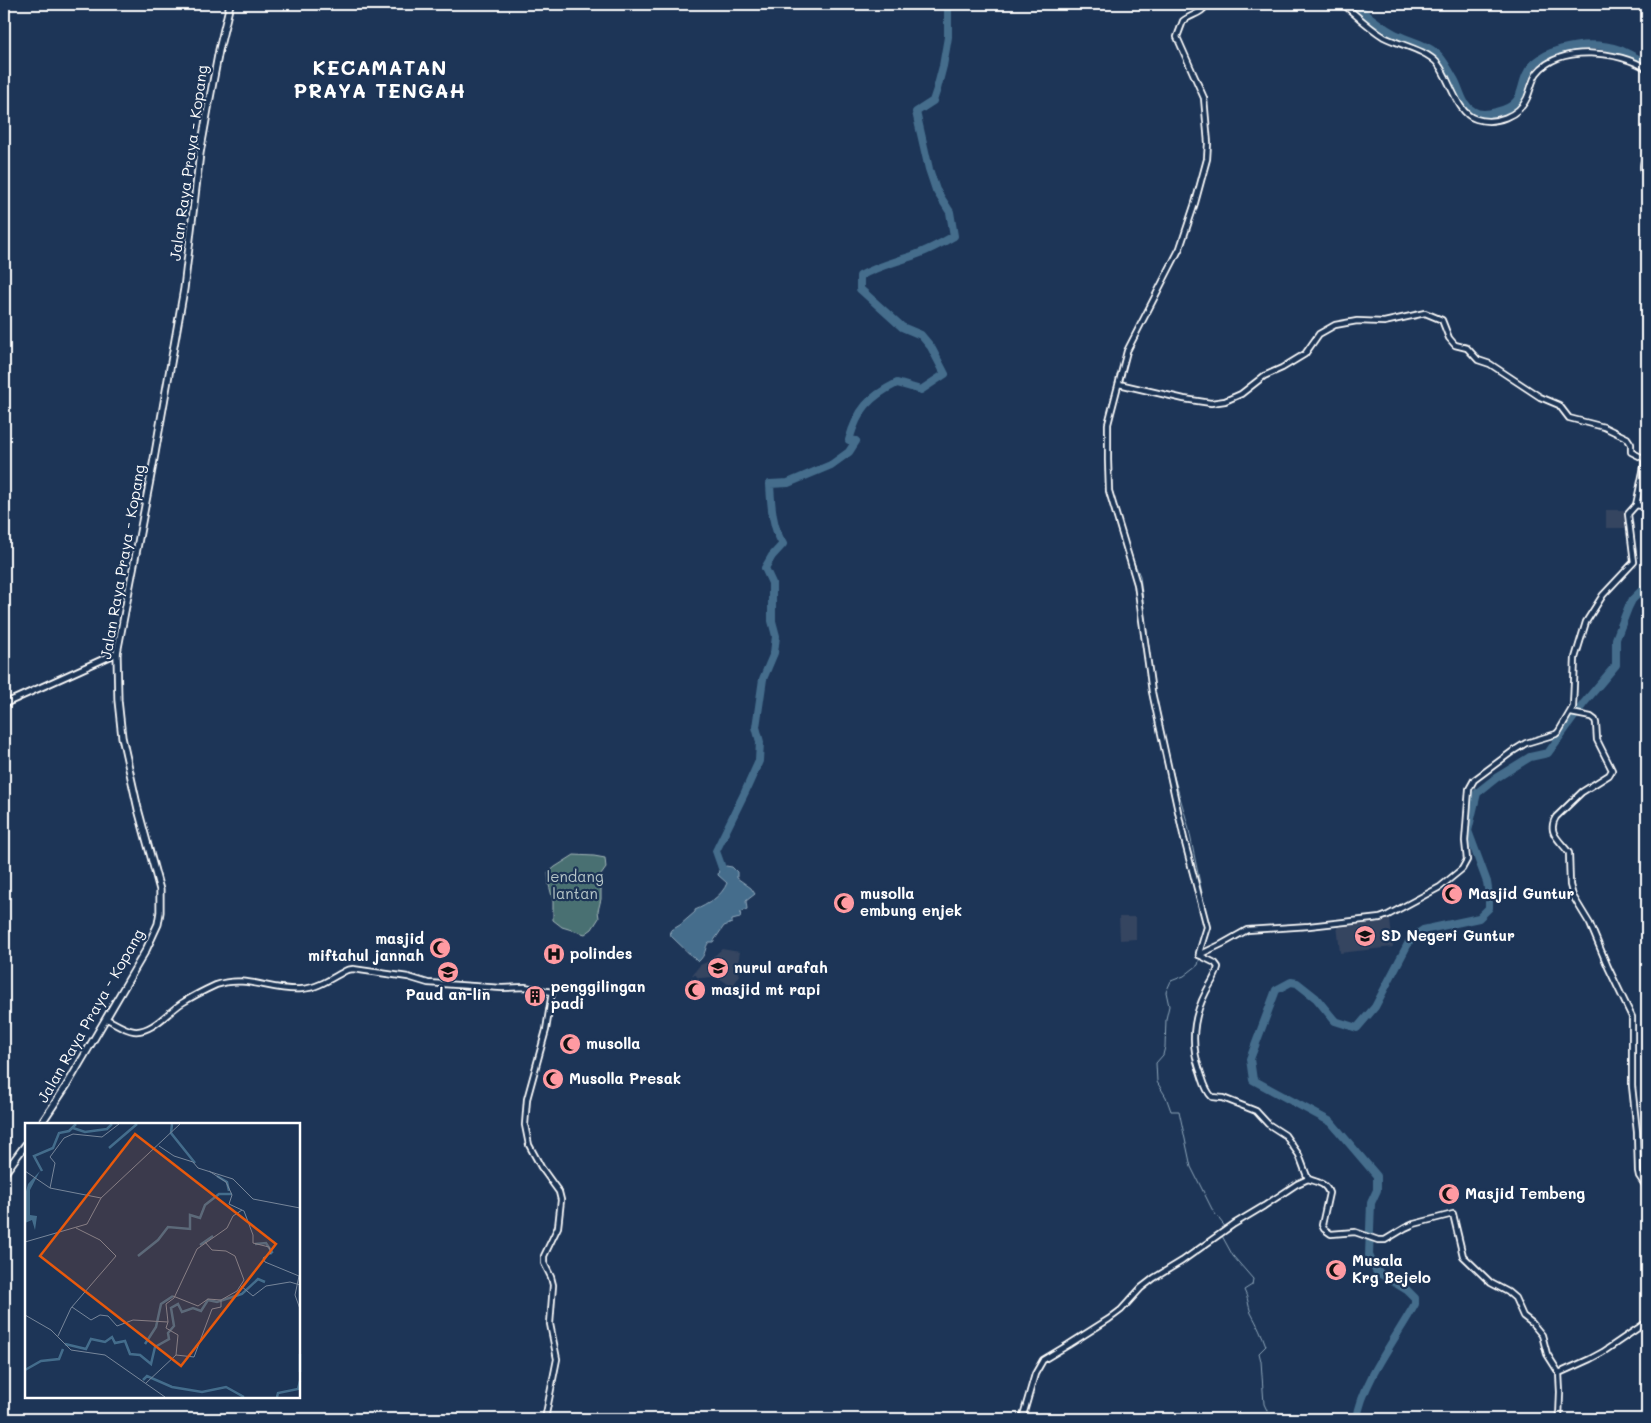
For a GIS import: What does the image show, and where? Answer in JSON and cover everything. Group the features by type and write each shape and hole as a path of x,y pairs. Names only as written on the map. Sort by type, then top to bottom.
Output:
{"highway":[{"name":"Jalan Raya Praya - Kopang","path":"42,1123 68,1084 107,1019 154,935 158,924 161,900 158,880 138,809 122,737 118,708 116,653 182,298 200,153 219,50 230,4"},
{"path":"4,1174 25,1145"}],"main road":[{"path":"4,704 116,653"}],"street":[{"path":"1199,955 1207,928 1184,839 1152,692 1134,572 1109,491 1108,424 1127,351 1180,248 1205,170 1208,143 1204,98 1177,37 1183,20 1201,12 1206,4"},
{"path":"1343,4 1385,37 1428,56 1438,64 1464,111 1474,119 1482,121 1498,120 1517,112 1525,102 1538,72 1556,60 1567,56 1593,53 1612,55 1647,69"},
{"path":"1647,149 1642,171 1647,180"},
{"path":"1119,384 1191,400 1211,403 1225,401 1242,394 1264,376 1306,354 1316,337 1331,327 1352,322 1384,322 1425,313 1442,320 1453,343 1467,348 1478,360 1490,364 1544,399 1559,406 1569,418 1604,427 1629,440 1631,452 1643,458 1645,462 1636,505 1630,511 1628,518 1634,562 1603,595 1586,622 1575,658 1574,704 1572,713 1558,733 1523,745 1484,771 1471,783 1465,835 1467,860 1462,869 1440,887 1380,918 1309,926 1247,930 1199,955"},
{"path":"1636,505 1647,507"},
{"path":"1572,713 1590,717 1596,723 1597,740 1611,768 1611,772 1574,799 1554,819 1552,830 1558,841 1569,853 1570,885 1573,896 1590,924 1632,1017 1632,1086 1637,1132 1638,1171 1647,1188"},
{"path":"1199,955 1218,967 1216,976 1200,1005 1194,1028 1195,1052 1206,1089 1212,1097 1224,1098 1256,1111 1268,1124 1285,1135 1299,1155 1308,1179"},
{"path":"107,1019 126,1029 138,1031 152,1026 180,1004 217,985 244,980 302,990 316,986 353,968 408,977 428,983 502,988 525,987 552,992 546,1030 527,1099 525,1124 529,1145 560,1192 561,1200 558,1227 544,1256 544,1263 553,1285 550,1324 557,1359 546,1419"},
{"path":"1022,1419 1035,1374 1044,1358 1068,1345 1121,1310 1141,1288 1154,1278 1296,1184 1308,1179 1324,1185 1329,1191 1322,1222 1324,1229 1331,1234 1355,1232 1378,1240 1385,1240 1420,1221 1453,1214 1463,1256 1491,1282 1515,1298 1523,1316 1542,1335 1548,1354 1559,1372 1559,1419"},
{"path":"1559,1372 1582,1364 1647,1322"}],"shaded area":[{"path":"1606,510 1624,510 1625,528 1606,528"},
{"path":"726,866 732,867 737,872 737,878 751,888 755,894 746,901 747,909 741,912 740,918 732,920 732,923 724,926 713,942 709,942 698,962 671,936 670,931 680,925 695,910 709,903 722,892 727,883 718,875 719,870"},
{"path":"1119,917 1136,917 1136,939 1120,940"},
{"name":"SD Negeri Guntur","path":"1390,919 1393,947 1340,953 1337,925"},
{"name":"nurul arafah","path":"722,949 740,952 737,970 740,975 732,987 722,980 712,977 701,978 692,975 700,965 707,962"}],"green space":[{"name":"lendang lantan","path":"574,855 605,858 606,868 601,875 599,918 592,929 585,934 562,927 553,920 553,900 548,873"}],"waterway":[{"path":"722,868 716,851 759,761 760,742 756,727 763,679 774,653 776,636 772,621 772,583 765,568 772,556 783,544 774,523 770,484 788,483 831,465 849,452 856,441 849,440 856,420 866,405 879,393 897,383 921,390 945,374 931,347 921,335 902,327 860,289 860,276 925,251 954,236 950,212 936,190 929,169 916,112 933,101 937,89 948,37 948,4"},
{"path":"1353,4 1388,30 1424,46 1442,59 1466,105 1469,109 1478,113 1496,112 1507,109 1514,104 1533,65 1541,58 1562,49 1586,46 1610,47 1647,63"},
{"path":"1179,36 1184,47"},
{"path":"1197,78 1205,94"},
{"path":"1209,128 1210,139"},
{"path":"1119,379 1117,376 1127,346 1137,327"},
{"path":"1111,402 1113,394"},
{"path":"1111,486 1118,513"},
{"path":"1130,553 1140,576 1150,661"},
{"path":"1357,1419 1360,1405 1373,1375 1415,1304 1415,1298 1407,1290 1376,1271 1369,1255 1371,1203 1377,1190 1377,1176 1331,1122 1253,1080 1250,1059 1276,990 1291,982 1297,983 1316,998 1335,1021 1357,1028 1375,1007 1411,938 1423,930 1479,918 1489,908 1487,882 1468,831 1477,793 1496,778 1530,757 1548,753 1584,703 1616,665 1616,639 1628,608 1632,600 1647,585"},
{"path":"1154,692 1166,747"},
{"path":"1168,756 1188,825 1209,927"},
{"path":"1200,957 1198,965 1184,976 1171,981 1166,992 1169,1006 1166,1019 1165,1047 1163,1055 1156,1063 1157,1082 1166,1097 1171,1111 1179,1111 1191,1167 1213,1211 1226,1228"},
{"path":"1221,1234 1233,1256 1253,1279 1252,1285 1244,1290 1251,1313 1266,1346 1259,1353 1264,1404 1271,1419"}],"place":[{"name":"Masjid Guntur","path":"1452,894"},
{"name":"musolla embung enjek","path":"844,903"},
{"name":"SD Negeri Guntur","path":"1365,936"},
{"name":"masjid miftahul jannah","path":"440,948"},
{"name":"polindes","path":"554,954"},
{"name":"nurul arafah","path":"718,968"},
{"name":"Paud an-lin","path":"448,972"},
{"name":"masjid mt rapi","path":"695,990"},
{"name":"penggilingan padi","path":"535,996"},
{"name":"musolla","path":"570,1044"},
{"name":"Musolla Presak","path":"553,1079"},
{"name":"Masjid Tembeng","path":"1449,1194"},
{"name":"Musala Krg Bejelo","path":"1336,1270"}],"district":[{"name":"KECAMATAN PRAYA TENGAH","path":"380,80"}]}
